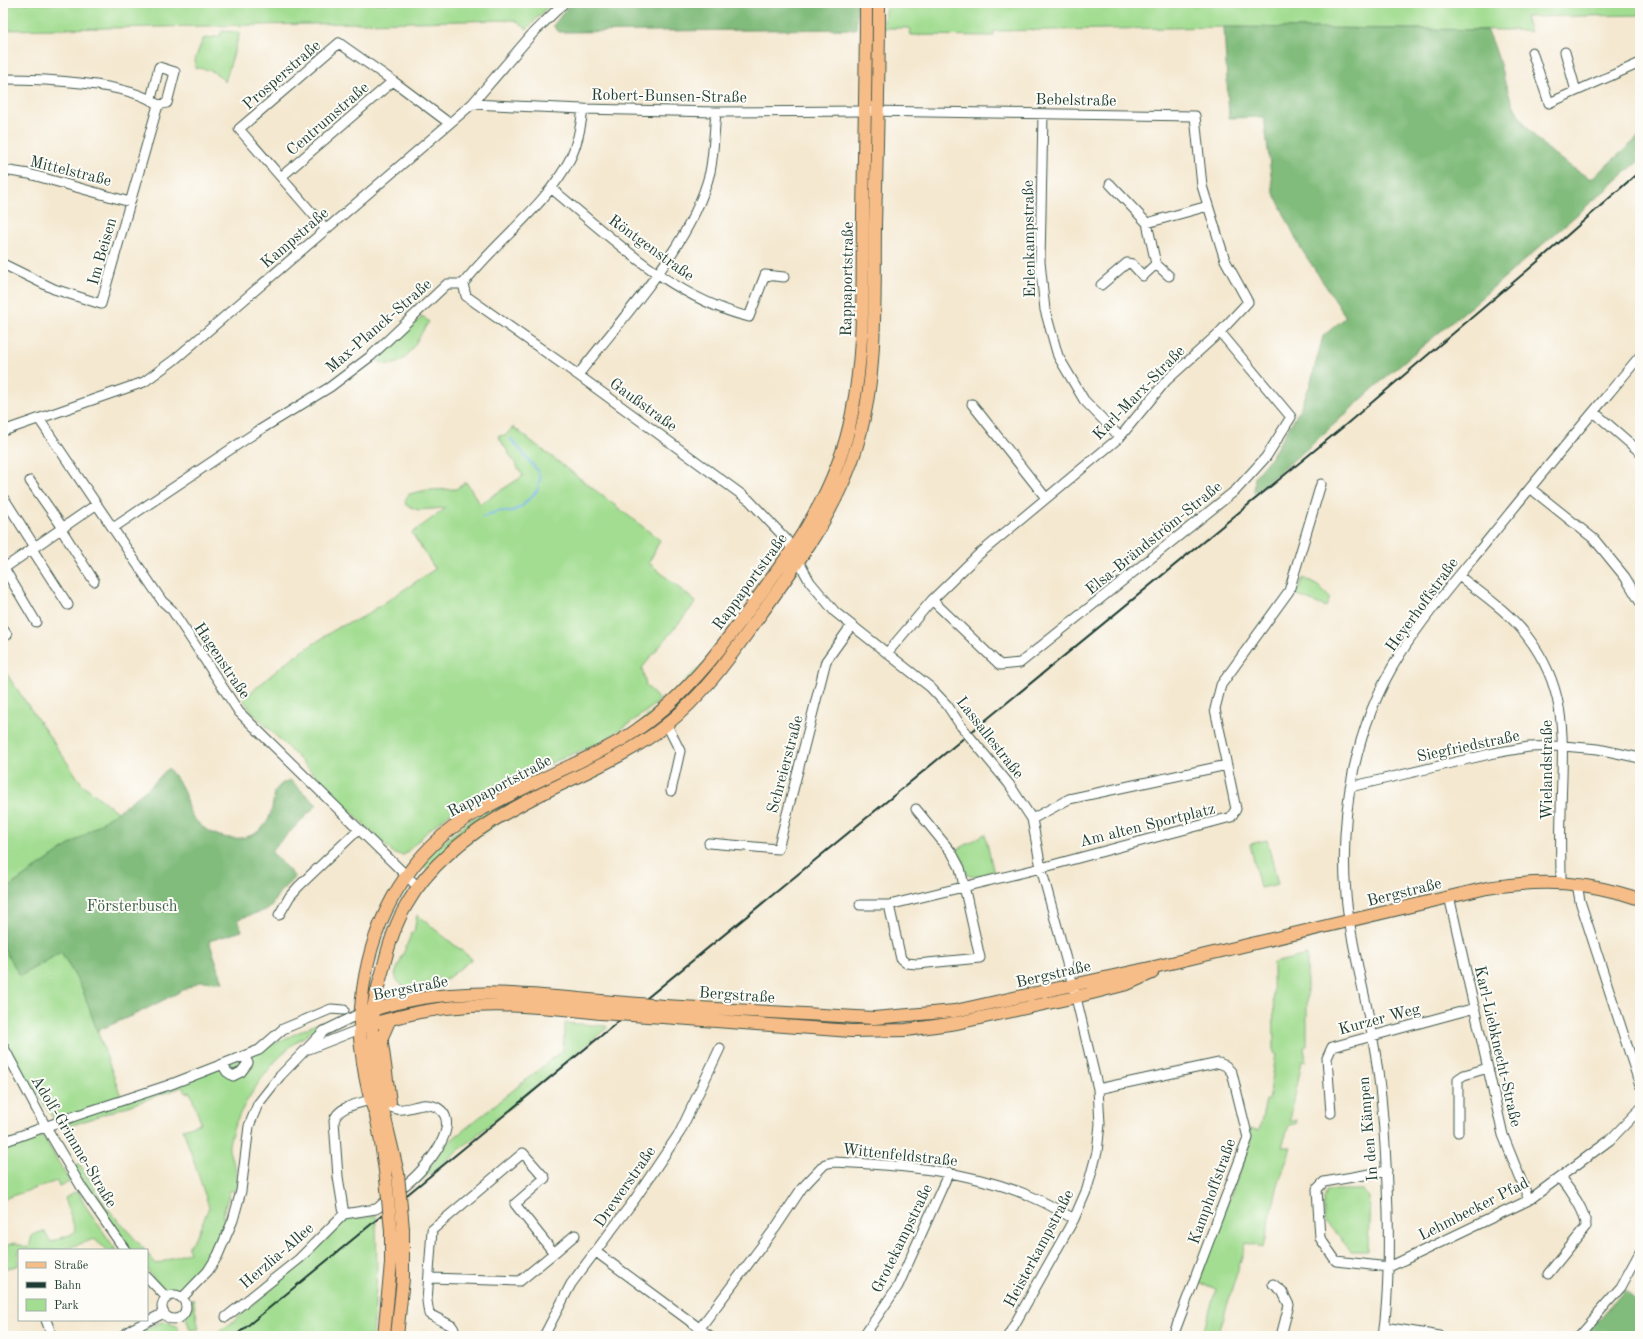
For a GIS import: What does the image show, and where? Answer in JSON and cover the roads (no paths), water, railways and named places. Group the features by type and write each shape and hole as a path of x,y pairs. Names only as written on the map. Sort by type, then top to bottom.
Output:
{"main road":[{"name":"Rappaportstraße","path":"373,1009 391,941 406,904 418,887 451,851 499,816 625,752 667,725 688,706 726,662 812,542 844,482 864,415 874,345 871,112 866,3"},
{"name":"Rappaportstraße","path":"359,1014 366,965 374,937 391,900 405,876 430,846 473,814 637,731 670,706 698,676 805,531 830,482 842,451 852,414 859,371 871,112 879,3"},
{"name":"Bergstraße","path":"360,1029 372,1024 417,1012 450,1007 503,1004 600,1007 664,1012 874,1018 955,1012 1074,991 1177,962 1449,896 1506,885 1532,882 1562,882 1613,890 1640,899"},
{"name":"Bergstraße","path":"359,1014 373,1009 448,995 504,992 600,1007"},
{"path":"373,1009 373,1044 387,1105 398,1174 397,1230 384,1336"},
{"path":"359,1014 360,1046 370,1100 376,1115 386,1178 397,1230 403,1279 397,1336"},
{"path":"387,1105 382,1037 390,1019"}],"street":[{"name":"Kampstraße","path":"3,431 144,382 174,360 472,104 533,33 564,3"},
{"name":"Prosperstraße","path":"326,229 239,129 339,43 449,123"},
{"path":"1532,52 1550,103 1640,63"},
{"path":"1565,52 1576,91"},
{"name":"Im Beisen","path":"3,79 50,80 106,87 154,102 130,202 101,304 54,289 3,264"},
{"name":"Centrumstraße","path":"281,177 393,81"},
{"name":"Robert-Bunsen-Straße","path":"472,104 583,109 716,112 871,112"},
{"path":"463,284 476,268 552,188 571,159 580,133 583,109"},
{"path":"578,375 657,274 692,221 709,174 712,159 716,112"},
{"name":"Bebelstraße","path":"871,112 1195,116 1202,186 1225,260 1248,302"},
{"name":"Erlenkampstraße","path":"1043,114 1040,262 1045,310 1058,356 1084,400 1120,437"},
{"name":"Mittelstraße","path":"3,170 29,174 130,202"},
{"path":"1110,184 1147,223 1156,264 1169,276"},
{"name":"Röntgenstraße","path":"552,188 657,274 694,296 730,313 749,317 765,275 784,277"},
{"path":"1147,223 1208,206"},
{"path":"1101,285 1127,263 1132,264 1143,276 1156,264"},
{"name":"Max-Planck-Straße","path":"113,528 258,431 330,387 371,356 447,284 463,284"},
{"name":"Gaußstraße","path":"463,284 466,296 578,375 749,500 786,538 798,561"},
{"name":"Karl-Marx-Straße","path":"887,653 932,600 978,555 1120,437 1166,382 1220,332 1248,302"},
{"name":"Elsa-Brändström-Straße","path":"932,600 1000,665 1020,663 1236,490 1266,457 1291,417 1220,332"},
{"name":"Heyerhoffstraße","path":"1350,921 1346,896 1344,845 1350,787 1364,736 1383,687 1399,657 1414,634 1459,576 1640,356"},
{"path":"972,404 1046,498"},
{"path":"1594,412 1640,452"},
{"name":"Hagenstraße","path":"39,419 162,601 172,610 239,712 405,876 418,887"},
{"path":"30,481 62,528 94,581"},
{"name":"Am alten Sportplatz","path":"860,905 889,905 963,885 1041,868 1232,817 1236,809 1215,709 1220,685 1289,591 1321,484"},
{"path":"1530,488 1594,539 1625,577 1640,602"},
{"path":"5,500 68,605"},
{"path":"36,622 3,568 97,504"},
{"name":"Lassallestraße","path":"798,561 810,582 835,612 930,687 947,705 961,726 1009,784 1032,819 1041,868 1074,991"},
{"name":"Wielandstraße","path":"1459,576 1504,611 1527,635 1552,678 1560,707 1563,746 1560,814 1562,882"},
{"name":"Schreierstraße","path":"709,842 778,850 826,661 851,626"},
{"path":"667,725 680,751 671,791"},
{"name":"Siegfriedstraße","path":"1350,787 1529,747 1563,746 1598,748 1640,758"},
{"path":"1032,819 1069,799 1227,765"},
{"path":"889,905 901,959 906,963 917,964 980,958 960,868 952,853 916,809"},
{"path":"279,915 290,896 299,886 358,830"},
{"path":"1577,884 1580,901 1640,1085"},
{"name":"Karl-Liebknecht-Straße","path":"1449,896 1504,1136 1529,1200"},
{"name":"In den Kämpen","path":"1350,921 1373,1035 1382,1105 1387,1172 1389,1267 1383,1332"},
{"name":"Heisterkampstraße","path":"1008,1336 1074,1219 1087,1189 1097,1152 1100,1124 1098,1089 1074,991"},
{"path":"3,1142 169,1085 244,1056 259,1050 283,1030 331,1008 344,1010"},
{"name":"Kurzer Weg","path":"1331,1113 1327,1058 1332,1047 1475,1008"},
{"name":"Bergstraße","path":"182,1298 208,1271 218,1255 233,1220 241,1191 249,1126 258,1104 280,1076 324,1031 359,1014"},
{"name":"Bergstraße","path":"304,1051 360,1029"},
{"name":"Adolf-Grimme-Straße","path":"3,1046 46,1127 82,1188 124,1249"},
{"name":"Drewerstraße","path":"546,1335 571,1284 635,1199 680,1132 720,1048"},
{"path":"222,1064 227,1072 233,1076 242,1072 248,1063 244,1056"},
{"name":"Kamphoffstraße","path":"1098,1089 1219,1063 1226,1066 1232,1073 1248,1138 1173,1336"},
{"path":"1458,1132 1458,1079 1464,1075 1488,1068"},
{"path":"370,1100 340,1111 335,1115 334,1121 338,1177 344,1214 376,1209 379,1207 411,1181 421,1170 436,1151 445,1134 447,1126 446,1117 437,1107 427,1104 398,1109 387,1105"},
{"name":"Lehmbecker Pfad","path":"1389,1267 1529,1200 1610,1140 1640,1109"},
{"path":"458,1336 452,1326 429,1314 428,1301 432,1230 523,1153 545,1178 515,1204 554,1253"},
{"name":"Wittenfeldstraße","path":"700,1328 776,1227 802,1188 825,1164 832,1162 891,1165 949,1172 986,1181 1031,1196 1074,1219"},
{"name":"Grotekampstraße","path":"864,1336 898,1286 949,1172"},
{"path":"1387,1172 1324,1182 1317,1189 1320,1238 1336,1261 1389,1267"},
{"path":"1548,1274 1586,1227 1585,1219 1568,1187 1560,1177"},
{"name":"Herzlia-Allee","path":"226,1317 299,1259 344,1214"},
{"path":"430,1278 520,1282 575,1235"},
{"path":"596,1252 710,1336"},
{"path":"1578,1336 1621,1286 1640,1252"},
{"path":"148,1278 167,1298"},
{"path":"1273,1284 1282,1291 1289,1305 1281,1336"},
{"path":"173,1295 182,1298 186,1306 183,1315 175,1319 164,1313 163,1305 167,1298 173,1295"},
{"path":"122,1336 132,1329 164,1313"},
{"path":"46,1321 52,1336"},
{"path":"1383,1332 1440,1336"}],"waterway":[{"path":"482,517 499,511 510,512 521,507 537,491 540,478 537,470 511,439"}],"railway":[{"path":"235,1336 1343,427 1536,263 1640,171"}],"park label":[{"name":"Försterbusch","path":"132,905"}]}
